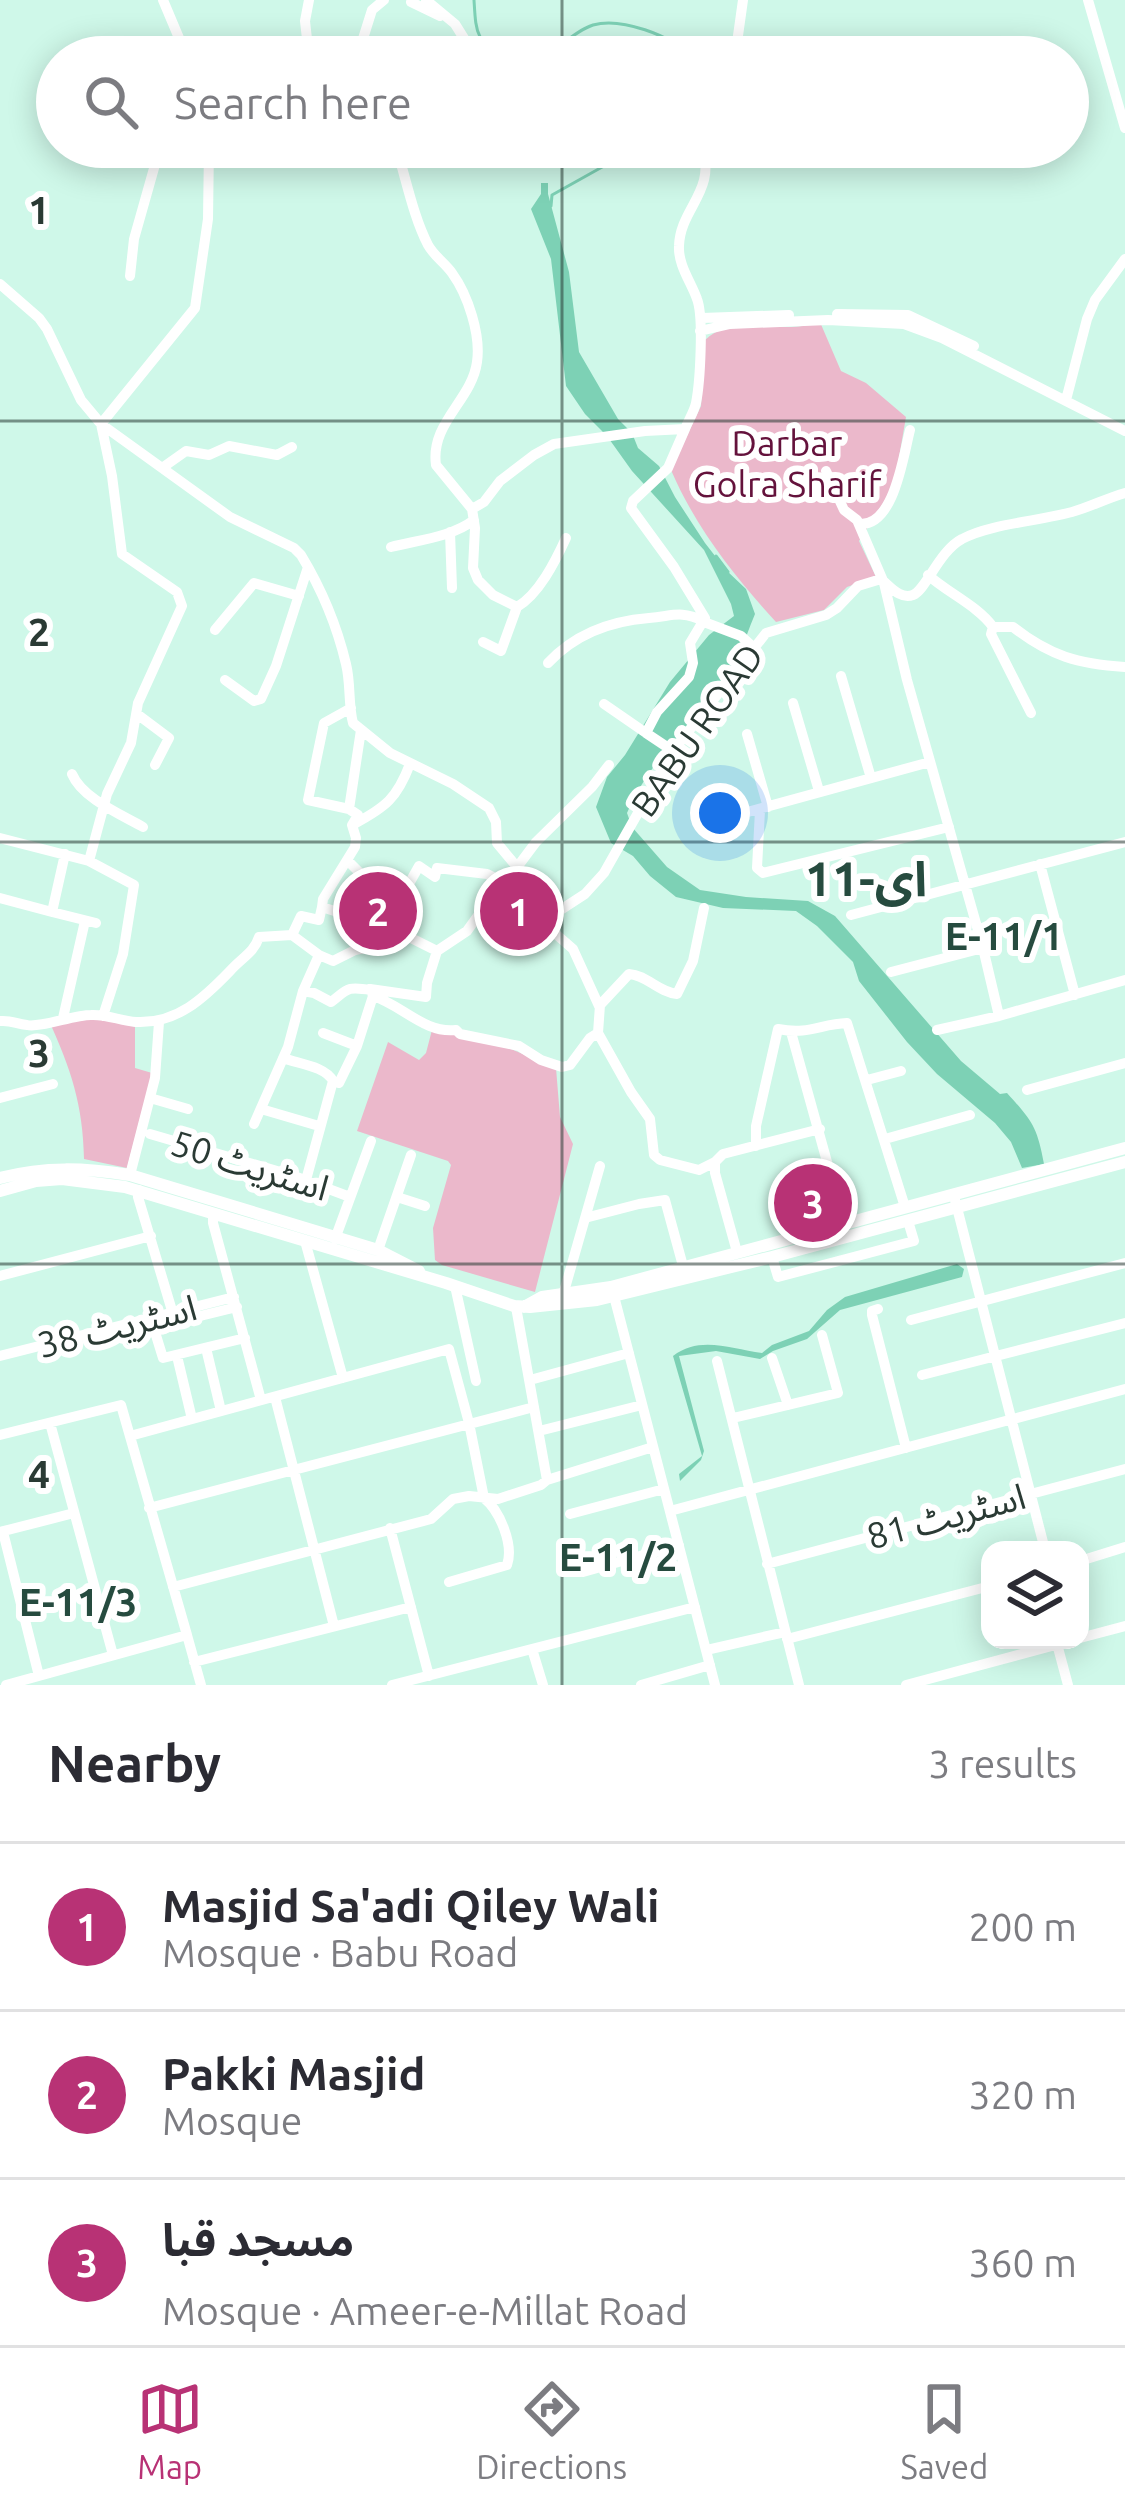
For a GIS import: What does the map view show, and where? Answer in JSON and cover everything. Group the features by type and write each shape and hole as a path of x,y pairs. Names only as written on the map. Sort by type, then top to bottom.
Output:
{"main road":[{"path":"956,1202 1125,1148"},
{"path":"519,1307 542,1297 612,1292 1125,1162"},
{"path":"0,1178 54,1168 130,1175 305,1241 519,1307 572,1305 683,1266 737,1252 771,1250 844,1223 907,1214"},
{"path":"0,1191 62,1179 139,1190 378,1250 427,1277"}],"street":[{"path":"163,0 178,36"},
{"path":"307,36 309,0"},
{"path":"364,36 372,10 384,0"},
{"path":"426,0 462,36"},
{"path":"738,36 742,0"},
{"path":"1088,0 1125,128"},
{"path":"412,1 444,16"},
{"path":"130,276 134,239 154,168"},
{"path":"101,424 195,308 208,219 209,168"},
{"path":"403,168 426,241 461,287 476,338 477,362 446,421 436,465 473,514 475,575 493,595 517,608"},
{"path":"649,734 657,712 689,676 693,663 690,643 704,621 674,567 631,510 633,501 668,468 696,404 701,324 678,249 683,226 704,185 705,168"},
{"path":"1066,398 1095,300 1125,259"},
{"path":"0,284 47,329 80,400 101,424 230,517 294,548 308,567 341,645 353,723 410,764 489,808 496,822 497,843 518,866 542,922 573,949 599,1006 598,1033 650,1119 654,1155 699,1170 723,1154 820,1129"},
{"path":"701,324 832,314 908,315 1125,428"},
{"path":"89,861 105,804 131,743 138,703 182,606 177,592 122,554 101,424"},
{"path":"391,547 470,525 497,483 541,450 569,440 685,429"},
{"path":"859,524 874,522 885,506 899,476 910,430"},
{"path":"162,468 186,451 209,455 229,446 277,455 292,447"},
{"path":"826,471 844,510 859,524 881,579 1000,1016"},
{"path":"881,579 897,593 914,595 942,554 963,538 1075,512 1125,493"},
{"path":"450,532 452,588"},
{"path":"483,642 501,651 517,608 537,589 566,538"},
{"path":"225,680 254,701 261,699 308,567"},
{"path":"928,575 993,627"},
{"name":"BABU ROAD","path":"542,922 585,894 604,873 674,751 766,633 826,615 858,586 881,579"},
{"path":"215,630 254,583 299,596"},
{"path":"548,663 578,638 615,622 670,613 741,636 754,648"},
{"path":"993,627 1013,627 1042,649 1060,655 1125,667"},
{"path":"993,627 991,634 1031,713"},
{"path":"841,676 871,778"},
{"path":"793,703 819,791"},
{"path":"604,704 674,751"},
{"path":"292,934 301,916 319,920 323,899 356,844 352,825 358,814 308,800 323,723 351,708"},
{"path":"136,714 169,738 155,765"},
{"path":"349,808 361,730"},
{"path":"747,734 764,808 757,868 763,873 949,827"},
{"path":"722,819 930,762"},
{"path":"352,825 383,809 401,789 410,764"},
{"path":"518,866 609,765"},
{"path":"72,774 75,782 143,827"},
{"path":"0,838 89,861 134,885 123,955 103,1016"},
{"path":"851,914 1125,842"},
{"path":"52,912 65,854"},
{"path":"348,861 397,910"},
{"path":"1040,864 1076,994"},
{"path":"0,1022 29,1026 103,1016 159,1022 194,1006 211,992 255,949 259,937 292,934 333,961 367,949 387,934 419,866 435,877 437,868 487,874 531,896"},
{"path":"322,907 362,920 379,892"},
{"path":"0,898 90,922 63,1018"},
{"path":"303,991 331,1002 340,992 426,998 437,951 467,931 490,899 510,920 542,922"},
{"path":"599,1006 632,973 664,992 677,994 693,961 704,908"},
{"path":"392,924 437,951"},
{"path":"891,971 983,948"},
{"path":"254,1124 284,1058 319,955"},
{"path":"938,1030 1125,980"},
{"path":"368,992 444,1032 456,1030 512,1044 562,1067 570,1065 598,1033"},
{"path":"339,1083 357,1046 368,992"},
{"path":"130,1175 155,1078 159,1022"},
{"path":"756,1146 756,1126 778,1029 811,1032 848,1024 914,1241 778,1277 771,1250"},
{"path":"791,1032 844,1223"},
{"path":"323,1033 357,1046"},
{"path":"284,1058 332,1077 305,1180"},
{"path":"1027,1090 1125,1063"},
{"path":"867,1080 901,1071"},
{"path":"0,1098 53,1084"},
{"path":"150,1098 188,1109"},
{"path":"261,1109 319,1126"},
{"path":"885,1139 970,1115"},
{"name":"اسٹریٹ 50","path":"150,1133 350,1197"},
{"path":"335,1239 371,1141"},
{"path":"378,1250 411,1155"},
{"path":"715,1162 737,1252"},
{"path":"563,1294 600,1166"},
{"path":"139,1190 178,1312"},
{"path":"397,1197 425,1206"},
{"path":"585,1218 665,1200 683,1266"},
{"path":"956,1202 1043,1541"},
{"path":"215,1207 261,1400"},
{"path":"0,1276 151,1236"},
{"path":"305,1241 343,1378"},
{"path":"911,1320 1125,1263"},
{"path":"455,1286 476,1381"},
{"path":"612,1292 715,1685"},
{"name":"اسٹریٹ 38","path":"0,1356 235,1302"},
{"path":"519,1307 547,1480"},
{"path":"878,1309 872,1316 906,1448"},
{"path":"151,1319 160,1355 167,1359 244,1338"},
{"path":"922,1375 1125,1323"},
{"path":"733,1418 838,1393 822,1335"},
{"path":"206,1348 221,1411"},
{"path":"130,1436 449,1349 484,1498 500,1515 510,1555 507,1565 449,1582"},
{"path":"530,1380 629,1353"},
{"path":"177,1356 192,1419"},
{"path":"772,1358 788,1405"},
{"path":"717,1361 799,1685"},
{"path":"670,1511 1125,1388"},
{"path":"275,1396 334,1626"},
{"path":"0,1436 122,1405 201,1685"},
{"path":"538,1431 642,1406"},
{"path":"149,1508 534,1408"},
{"path":"50,1423 113,1654"},
{"path":"172,1587 431,1519 453,1499 497,1499 653,1448"},
{"name":"اسٹریٹ 81","path":"767,1564 1125,1469"},
{"path":"570,1514 664,1489"},
{"path":"39,1676 2,1532 74,1513"},
{"path":"390,1528 429,1676"},
{"path":"583,1573 679,1545"},
{"path":"1089,1559 1125,1547"},
{"path":"706,1650 981,1588"},
{"path":"194,1663 411,1606"},
{"path":"392,1685 695,1607"},
{"path":"1089,1636 1125,1626"},
{"path":"5,1685 187,1635"},
{"path":"532,1649 543,1685"},
{"path":"906,1685 1039,1649"},
{"path":"1068,1685 1069,1649"},
{"path":"641,1685 710,1665"}],"green space":[{"name":"Darbar Golra Sharif","path":"820,322 841,371 866,383 906,417 894,486 859,541 876,577 847,587 824,610 776,622 717,551 671,470 701,406 705,340 734,326 795,327"},
{"path":"111,1019 135,1027 135,1068 152,1073 127,1168 84,1159 74,1088 49,1021"},
{"path":"432,1030 504,1046 556,1068 560,1117 573,1144 535,1292 435,1260 433,1228 451,1165 357,1131 388,1042 419,1060 426,1053"}],"shaded area":[{"path":"541,183 548,183 569,272 579,352 638,448 659,466 705,543 746,589 755,614 724,678 638,792 627,813 632,827 667,867 700,890 808,901 835,916 961,1061 1000,1094 1007,1093 1036,1132 1044,1164 1022,1168 1011,1142 995,1123 907,1042 859,981 853,962 817,926 796,911 723,908 676,897 633,856 611,843 596,807 607,777 670,682 709,635 734,616 704,550 632,471 566,386 551,259 531,209 541,194"},
{"path":"957,1264 964,1269 962,1277 840,1310 807,1339 760,1359 716,1351 679,1356 704,1451 701,1460 680,1481 679,1474 702,1456 673,1356 705,1345 762,1353 809,1331 845,1297"}],"waterway":[{"path":"474,0 480,36"},
{"path":"573,36 604,23 661,36"},
{"path":"551,206 552,195 600,168"},
{"path":"716,556 728,572"}],"place":[{"name":"Pakki Masjid","path":"378,911"},
{"name":"Masjid Sa'adi Qiley Wali","path":"519,911"},
{"name":"مسجد قبا","path":"813,1203"}],"district":[{"name":"ای-11","path":"866,879"},
{"name":"E-11/1","path":"1004,936"},
{"name":"E-11/2","path":"618,1557"},
{"name":"E-11/3","path":"78,1602"}]}
